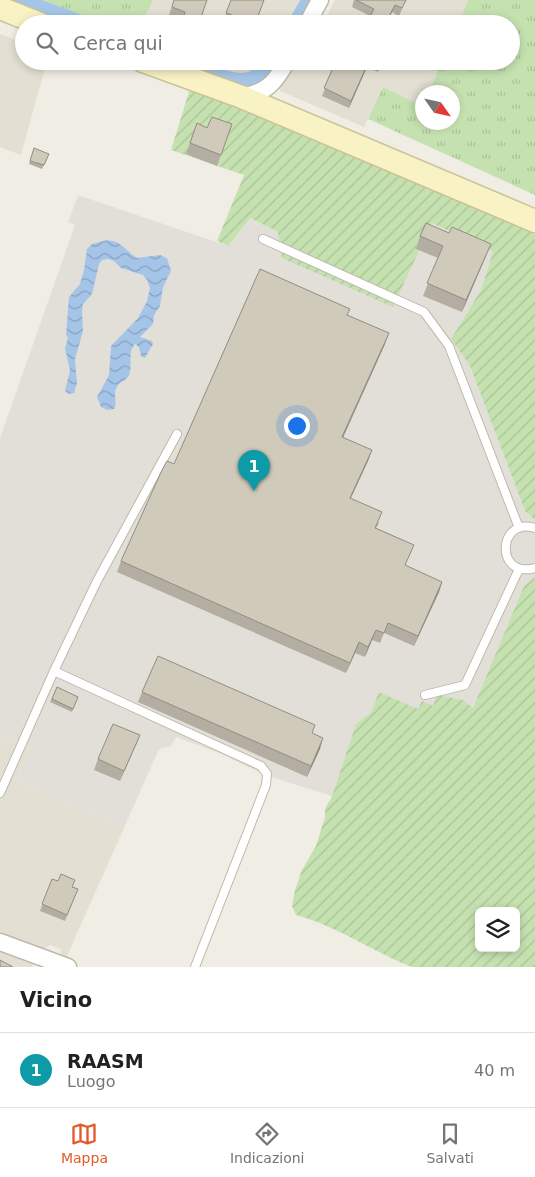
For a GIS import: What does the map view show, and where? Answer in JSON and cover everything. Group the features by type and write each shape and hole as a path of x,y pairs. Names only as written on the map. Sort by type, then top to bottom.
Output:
{"main road":[{"path":"0,8 18,15"},
{"path":"168,70 242,97 535,221"}],"street":[{"path":"312,15 320,0"},
{"path":"242,97 262,92 277,78 282,70"},
{"path":"277,78 276,98 279,113"},
{"path":"0,942 68,967"}],"lane":[{"path":"263,239 424,312 449,346 519,528"},
{"path":"0,793 54,671 97,582 177,434"},
{"path":"535,528 519,528 512,532 508,538 505,552 513,565 519,569 535,568"},
{"path":"425,695 465,685 519,569"},
{"path":"54,671 261,766 267,774 266,784 195,967"}],"shaded area":[{"path":"153,0 319,0 311,15 146,15"},
{"path":"335,0 468,0 462,15 327,15"},
{"path":"0,34 15,40 15,70 45,70 21,155 0,147"},
{"path":"190,70 277,70 272,77 258,84 246,86 214,79"},
{"path":"289,70 438,70 432,85 415,85 415,103 383,87 364,127 280,91 281,81"},
{"path":"78,195 228,246 249,218 278,232 393,306 432,223 493,252 481,290 451,339 470,366 525,511 535,520 535,577 524,586 473,708 432,706 418,709 379,692 371,712 356,724 332,796 265,775 219,753 176,737 171,746 159,749 124,828 16,781 29,750 15,738 10,742 0,738 0,438 75,225 68,222"},
{"path":"0,738 10,742 14,738 29,750 16,781 124,828 66,958 60,955 61,949 50,945 44,949 0,932"},
{"path":"0,946 35,961 32,967 0,967"}],"green space":[{"path":"0,0 153,0 146,15 39,15"},
{"path":"468,0 535,0 535,195 368,119 383,87 415,103 415,130 460,130 460,85 432,85 438,70 520,70 520,15 462,15"},
{"path":"192,82 348,148 535,234 535,520 525,511 470,366 451,339 481,290 493,252 432,223 393,307 282,258 278,232 250,218 228,246 217,241 244,175 171,150"},
{"path":"535,577 535,967 412,967 340,932 296,915 292,906 295,890 302,870 316,846 325,817 325,809 332,796 356,724 371,712 379,692 418,709 422,701 433,706 437,695 463,700 473,708 524,586"}],"water":[{"path":"107,240 120,244 137,258 160,255 167,258 171,271 163,287 160,306 154,315 153,324 140,337 152,341 153,344 145,358 142,357 139,348 135,344 131,351 129,375 117,386 114,409 107,410 101,407 97,397 109,375 111,346 138,318 147,301 150,288 143,275 121,268 114,261 102,260 99,264 92,294 83,304 83,331 75,359 77,383 74,393 69,394 65,391 70,370 65,349 68,337 66,335 69,297 80,284 87,249 92,244"}],"building":[{"path":"174,0 207,0 202,15 184,15 185,12 172,7"},
{"path":"231,0 264,0 258,15 231,15 226,13"},
{"path":"356,0 406,0 402,8 395,5 390,15 371,15 374,9"},
{"path":"332,70 365,70 351,101 324,88"},
{"path":"212,117 232,124 221,155 190,143 197,123 207,128"},
{"path":"34,148 49,154 44,165 30,161"},
{"path":"426,223 449,233 452,227 491,244 466,300 427,283 443,246 420,236"},
{"path":"260,269 350,309 347,315 389,333 342,437 372,450 350,498 382,512 375,528 414,545 405,565 442,582 418,636 388,623 384,633 376,630 368,647 359,642 350,663 121,561 162,470 167,461 174,464"},
{"path":"158,656 315,725 312,733 323,738 311,766 142,692"},
{"path":"57,687 78,697 73,709 52,699"},
{"path":"113,724 140,735 124,771 98,759"},
{"path":"61,874 75,880 72,887 78,889 67,915 42,904 52,879 58,881"},
{"path":"0,960 13,967 0,967"}],"waterway":[{"path":"20,0 61,15"},
{"path":"300,15 309,0"},
{"path":"205,70 219,76 242,80 253,78 265,70"}],"place":[{"name":"RAASM","path":"254,491"}]}
